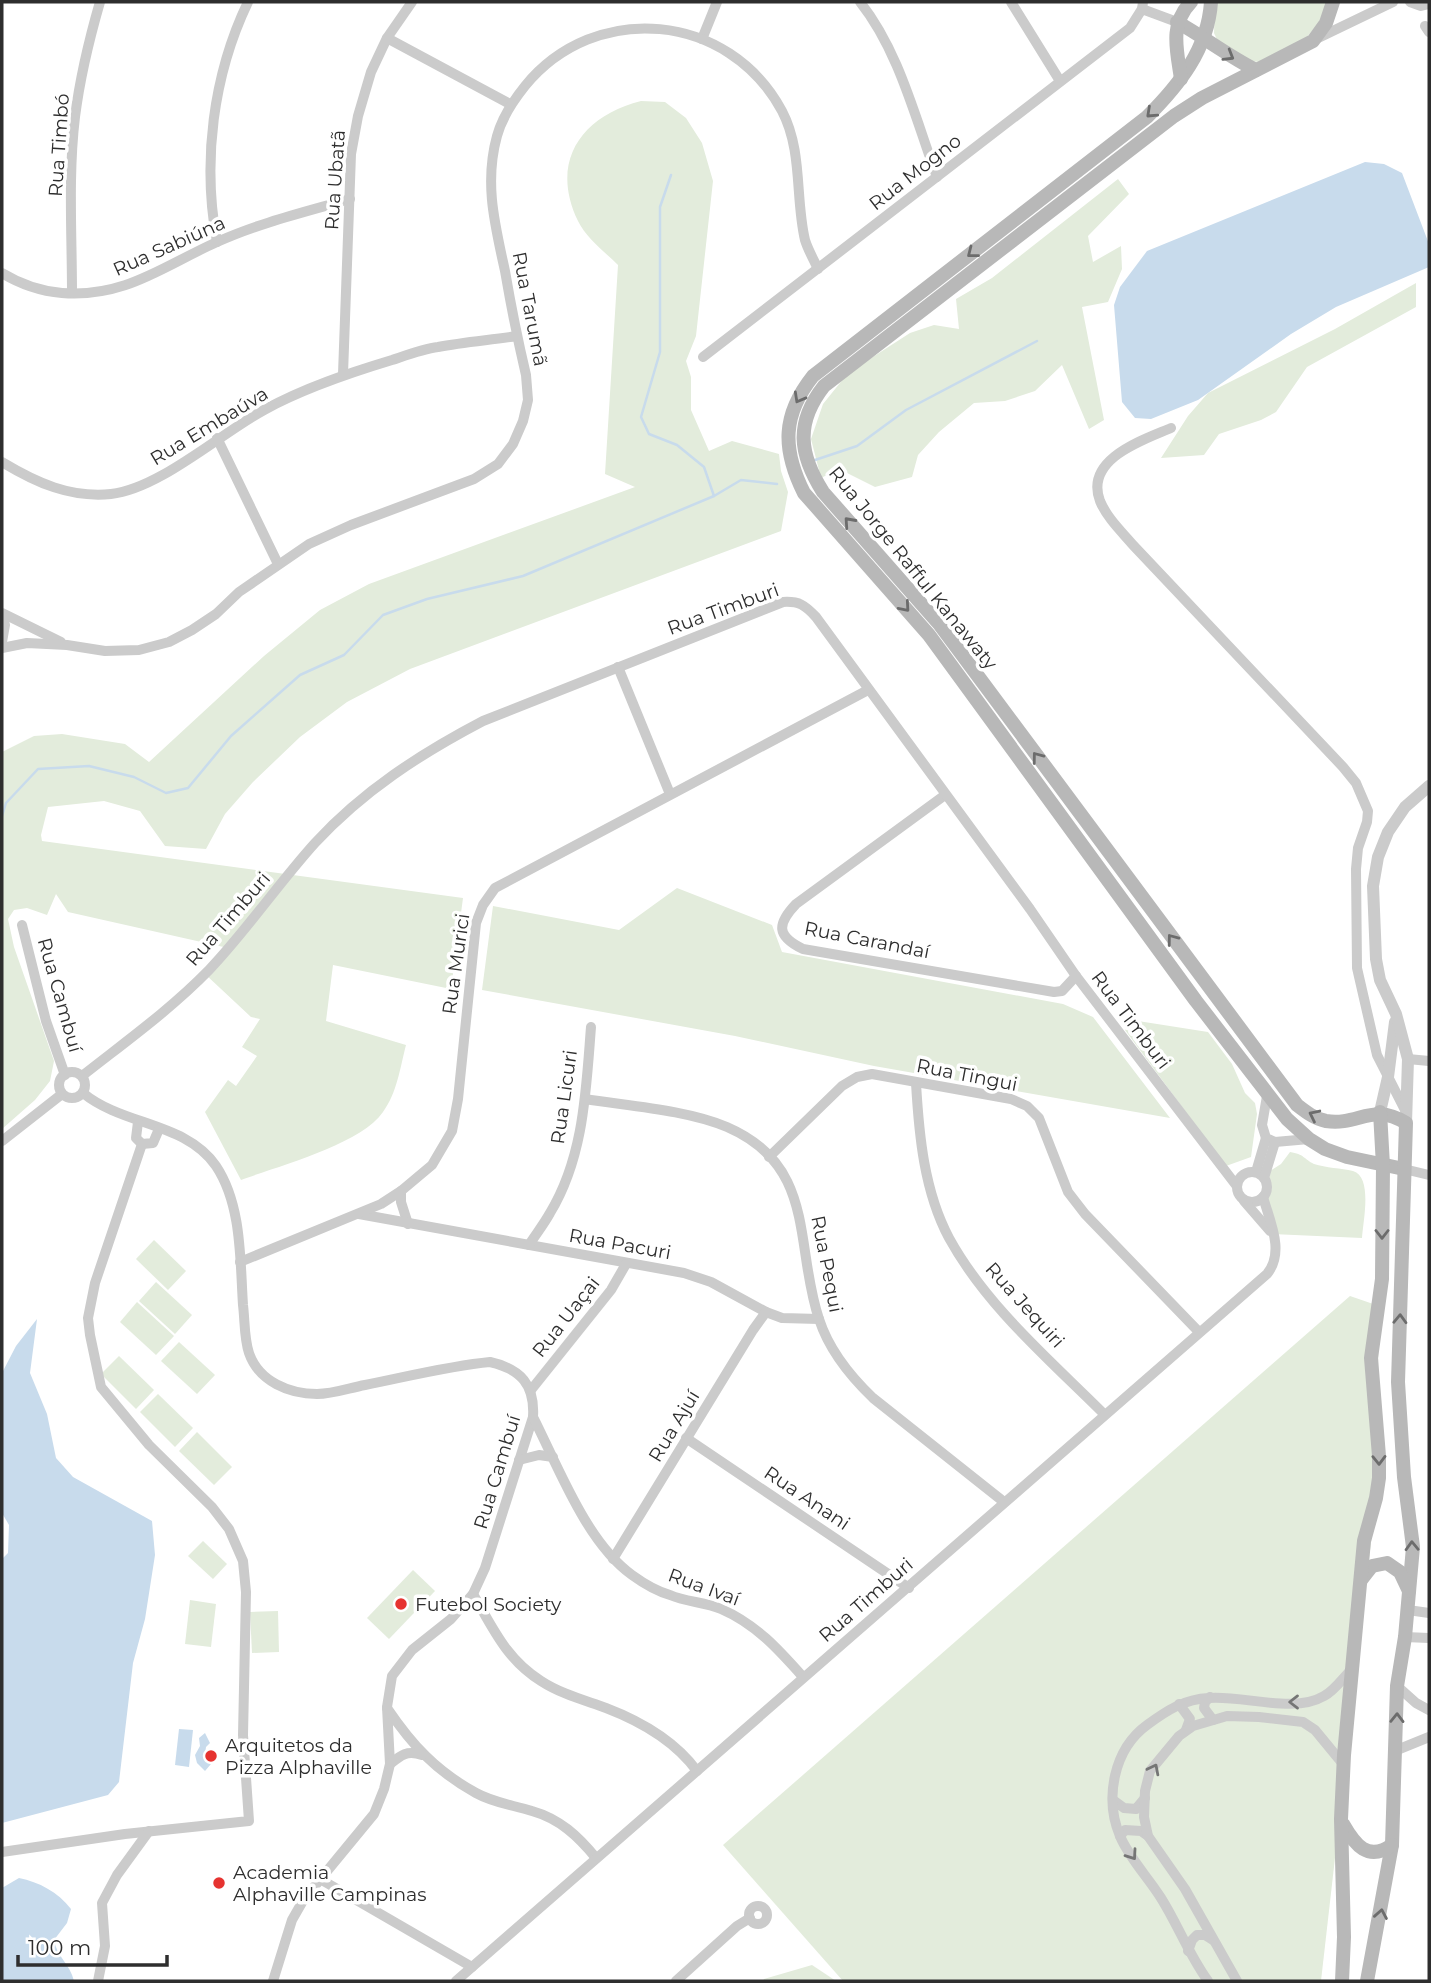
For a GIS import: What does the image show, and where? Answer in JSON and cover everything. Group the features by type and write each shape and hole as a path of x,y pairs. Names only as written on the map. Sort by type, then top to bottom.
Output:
{"main road":[{"path":"1181,79 1175,36 1177,22 1191,2"},
{"path":"1205,38 1211,2"},
{"path":"1313,41 1325,23 1333,2"},
{"path":"1177,22 1227,55 1256,70"},
{"name":"Rua Jorge Rafful Kanawaty","path":"1205,38 1181,79 1147,117 813,376 801,391 792,410 788,430 789,453 795,475 804,493 929,635 1267,1096 1308,1139 1336,1153 1404,1169"},
{"name":"Rua Jorge Rafful Kanawaty","path":"1313,41 1202,98 1174,116 824,386 806,416 803,433 809,466 823,492 940,625 1297,1105 1312,1116 1327,1121 1347,1120 1380,1112"},
{"path":"1238,1057 1252,1047"},
{"path":"1342,1981 1343,1764 1364,1541 1379,1478 1371,1358 1382,1279 1383,1166 1380,1112 1406,1117 1398,1382 1404,1477 1413,1547 1405,1637 1397,1686 1392,1844 1367,1981"},
{"path":"1359,1585 1367,1570 1378,1563 1387,1563 1400,1573 1409,1592"},
{"path":"1341,1819 1350,1836 1367,1851 1376,1853 1392,1844"}],"street":[{"name":"Rua Timbó","path":"72,293 75,119 85,54 100,2"},
{"path":"217,242 211,210 209,167 214,116 224,68 248,2"},
{"name":"Rua Ubatã","path":"343,374 351,154 358,116 371,72 387,38 412,2"},
{"path":"702,38 717,2"},
{"path":"860,2 889,47 937,177"},
{"path":"1011,2 1060,81"},
{"path":"1409,2 1421,6 1429,4"},
{"path":"1313,41 1388,4"},
{"path":"1142,5 1177,22"},
{"name":"Rua Mogno","path":"704,357 1130,28 1142,5"},
{"name":"Rua Tarumã","path":"2,648 27,643 105,651 139,650 169,642 216,614 239,592 309,544 351,525 474,479 498,464 513,444 528,400 526,375 492,209 490,170 498,134 510,104 537,71 569,47 603,32 635,28 672,30 702,38 723,48 745,65 782,111 794,142 806,241 818,270"},
{"path":"387,38 510,104"},
{"name":"Rua Sabiúna","path":"2,273 46,291 95,293 120,288 152,276 217,242 264,224 350,199"},
{"name":"Rua Embaúva","path":"2,462 51,488 82,495 114,494 142,485 169,471 265,409 343,374 436,347 517,336"},
{"path":"1171,428 1133,444 1109,462 1097,487 1101,502 1111,519 1133,545 1343,767 1365,800 1367,822 1358,848 1356,869 1357,968 1377,1055 1406,1117"},
{"path":"217,438 278,564"},
{"name":"Rua Timburi","path":"82,1076 185,993 244,930 315,844 354,805 394,773 439,744 483,721 783,603 797,601 816,617 1076,976 1236,1185"},
{"path":"2,614 67,645"},
{"path":"2,614 5,625 2,642"},
{"path":"618,667 670,794"},
{"name":"Rua Murici","path":"240,1262 359,1214 401,1191 432,1165 452,1131 458,1099 476,923 483,905 495,888 868,690"},
{"path":"1406,1117 1408,1059 1396,1014 1380,980 1376,959 1373,886 1378,858 1388,832 1405,807 1429,786"},
{"name":"Rua Carandaí","path":"945,795 796,904 781,924 783,935 792,944 803,949 1054,992 1062,991 1076,976"},
{"name":"Rua Cambuí","path":"22,925 46,1021 65,1075"},
{"path":"1380,1112 1388,1077 1396,1014"},
{"name":"Rua Licuri","path":"529,1245 551,1211 569,1172 585,1099 591,1027"},
{"path":"1408,1059 1429,1061"},
{"path":"62,1094 60,1082 65,1075 72,1072 82,1076 85,1084 83,1093"},
{"name":"Rua Tingui","path":"769,1157 842,1086 857,1077 872,1074 1011,1099 1027,1106 1039,1118 1056,1167 1068,1192 1085,1214 1199,1332"},
{"name":"Rua Jequiri","path":"916,1083 922,1151 931,1189 949,1237 976,1280 1003,1312 1104,1414"},
{"path":"62,1094 73,1098 83,1093"},
{"path":"83,1093 108,1110 184,1137 202,1150 215,1165 227,1186 235,1220 250,1354 257,1368 285,1389 321,1394 490,1362 505,1365 521,1376 531,1390"},
{"path":"2,1141 62,1094"},
{"path":"1244,1201 1254,1202 1263,1197 1267,1188 1260,1175 1271,1140 1262,1125 1267,1096"},
{"name":"Rua Pequi","path":"585,1099 695,1117 748,1140 769,1157 785,1178 796,1200 819,1319 838,1357 863,1389 1004,1502"},
{"path":"138,1122 136,1138 142,1144 153,1143 159,1129"},
{"path":"1271,1140 1308,1139"},
{"path":"2,1852 149,1831 249,1821 243,1735 246,1592 243,1561 229,1529 212,1507 149,1445 101,1387 90,1335 88,1318 95,1283 142,1144"},
{"path":"1404,1169 1429,1175"},
{"path":"1260,1175 1246,1173 1236,1185 1238,1194 1272,1234"},
{"path":"401,1191 401,1202 408,1224"},
{"name":"Rua Timburi","path":"456,1981 803,1677 909,1588 1273,1266 1277,1245 1263,1197"},
{"name":"Rua Pacuri","path":"359,1214 684,1273 733,1293 782,1318 819,1319"},
{"name":"Rua Uaçai","path":"531,1390 611,1290 626,1264"},
{"name":"Rua Ajuí","path":"613,1559 766,1312"},
{"name":"Rua Cambuí","path":"272,1981 292,1920 304,1899 374,1814 384,1789 390,1764 387,1707 392,1676 412,1650 451,1619 473,1594 485,1568 533,1417 534,1402 531,1390"},
{"name":"Rua Ivaí","path":"533,1417 584,1517 613,1559 638,1579 670,1596 719,1608 743,1620 771,1640 803,1677"},
{"name":"Rua Anani","path":"686,1438 909,1588"},
{"path":"519,1461 539,1455 554,1457"},
{"path":"473,1594 498,1640 520,1665 541,1681 564,1693 610,1710 675,1745 697,1771"},
{"path":"1408,1610 1429,1614"},
{"path":"1405,1637 1429,1637"},
{"path":"1208,1981 1188,1951 1162,1899 1120,1836 1113,1800 1121,1755 1136,1733 1179,1704 1210,1697 1301,1704 1325,1696 1351,1671"},
{"path":"1397,1686 1416,1703 1429,1710"},
{"path":"1210,1697 1204,1708 1213,1720"},
{"path":"1179,1704 1190,1719 1186,1731"},
{"path":"387,1707 422,1755"},
{"path":"1233,1978 1185,1889 1148,1836 1144,1817 1150,1771 1170,1745 1193,1726 1227,1716 1303,1722 1315,1730 1343,1764"},
{"path":"1397,1750 1429,1737"},
{"path":"390,1764 402,1754 413,1752 422,1755 476,1794 559,1821 577,1836 596,1858"},
{"path":"1113,1800 1130,1810 1136,1809 1145,1798"},
{"path":"1120,1836 1125,1830 1134,1829 1148,1836"},
{"path":"98,1981 105,1946 102,1903 117,1875 149,1831"},
{"path":"320,1879 472,1967"},
{"path":"676,1981 737,1926 750,1918"},
{"path":"1188,1951 1197,1935 1205,1935 1214,1940"}],"green space":[{"path":"1215,2 1328,2 1318,24 1306,38 1262,62 1242,61 1219,44 1214,33"},
{"path":"641,101 665,102 686,118 702,143 713,181 696,336 686,361 691,377 691,410 709,451 732,441 779,454 788,492 781,531 410,669 347,702 300,737 253,782 225,814 206,849 165,846 140,811 104,801 48,807 42,841 463,898 451,989 333,965 326,1021 406,1045 392,1097 372,1124 356,1135 317,1153 241,1180 205,1112 228,1080 236,1086 257,1056 242,1047 260,1019 251,1017 205,974 228,948 68,912 56,894 47,915 27,908 14,910 8,919 14,947 54,1061 50,1081 35,1100 2,1129 2,752 34,736 62,734 125,744 149,762 264,656 320,610 369,584 635,487 605,474 618,265 581,227 570,199 567,179 576,144 587,130 620,108"},
{"path":"1118,179 1129,194 1088,236 1093,262 1121,246 1122,269 1108,302 1082,307 1104,420 1089,429 1062,365 1035,391 1005,401 974,403 939,432 918,455 912,477 875,487 839,469 821,478 811,439 823,404 848,373 910,333 934,325 959,329 956,299 992,278"},
{"path":"1416,283 1416,307 1307,367 1276,412 1219,434 1204,455 1161,458 1188,416 1208,393 1335,329"},
{"path":"677,888 772,925 782,952 1063,1004 1093,1017 1170,1118 874,1066 735,1036 482,990 493,906 619,930"},
{"path":"1138,1021 1208,1032 1232,1064 1245,1093 1255,1103 1257,1114 1251,1157 1226,1166 1125,1030"},
{"path":"1290,1152 1301,1155 1314,1164 1353,1171 1359,1175 1365,1190 1362,1238 1272,1234 1267,1201 1270,1171 1281,1164"},
{"path":"154,1240 186,1271 168,1290 136,1259"},
{"path":"156,1282 192,1315 175,1334 139,1301"},
{"path":"1350,1296 1379,1306 1376,1498 1321,1981 843,1981 723,1845"},
{"path":"137,1302 174,1336 156,1355 120,1322"},
{"path":"179,1342 215,1375 197,1394 161,1361"},
{"path":"119,1356 154,1390 136,1409 101,1374"},
{"path":"158,1394 193,1428 175,1447 140,1412"},
{"path":"197,1432 232,1467 214,1485 179,1451"},
{"path":"203,1541 227,1564 213,1579 188,1556"},
{"name":"Futebol Society","path":"413,1570 435,1591 389,1639 367,1618"},
{"path":"190,1600 216,1604 211,1647 185,1644"},
{"path":"278,1611 279,1652 252,1653 250,1612"},
{"path":"812,1965 836,1981 763,1981 764,1979"}],"water":[{"path":"1365,162 1384,164 1402,173 1429,244 1429,267 1336,307 1291,334 1198,400 1151,419 1135,418 1122,402 1114,305 1120,287 1147,251"},
{"path":"37,1319 30,1373 47,1414 56,1458 73,1477 152,1521 155,1555 145,1619 133,1663 119,1782 108,1795 2,1823 2,1559 8,1553 9,1525 2,1513 2,1373 16,1346"},
{"path":"179,1729 193,1730 189,1767 175,1765"},
{"path":"205,1733 210,1743 205,1754 211,1764 205,1771 197,1763 195,1755 200,1746 199,1738"},
{"path":"19,1878 48,1889 71,1909 67,1923 54,1940 74,1981 2,1981 2,1888"}],"waterway":[{"path":"671,175 660,207 660,352 641,417 649,434 677,445 704,467 714,496"},
{"path":"815,460 857,446 906,410 1037,341"},
{"path":"2,816 6,803 38,769 89,766 134,777 166,793 188,788 231,736 300,675 344,655 383,615 427,599 523,576 714,496 741,480 777,484"}],"place":[{"name":"Futebol Society","path":"401,1604"},
{"name":"Arquitetos da Pizza Alphaville","path":"211,1756"},
{"name":"Academia Alphaville Campinas","path":"219,1883"}]}
